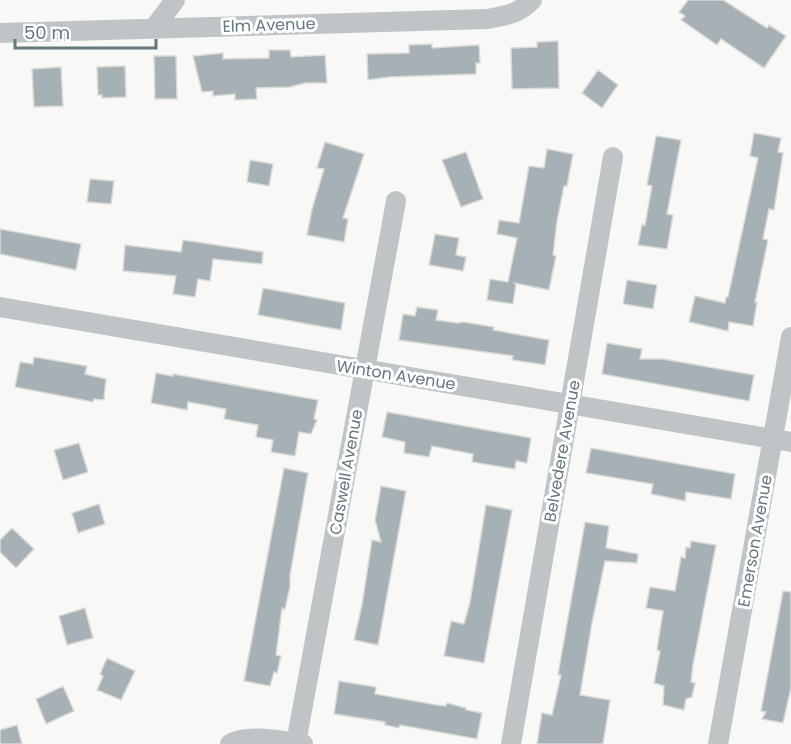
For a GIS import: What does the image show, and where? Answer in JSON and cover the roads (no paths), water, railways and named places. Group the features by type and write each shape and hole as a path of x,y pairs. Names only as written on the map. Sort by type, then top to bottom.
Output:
{"street":[{"path":"154,28 175,0"},
{"name":"Elm Avenue","path":"0,33 487,19 514,14 524,9 532,0"},
{"name":"Belvedere Avenue","path":"511,744 613,157"},
{"name":"Caswell Avenue","path":"300,743 396,201"},
{"name":"Winton Avenue","path":"0,307 782,440"},
{"name":"Emerson Avenue","path":"718,744 782,440 791,337"},
{"path":"230,744 248,738 300,743"}]}
